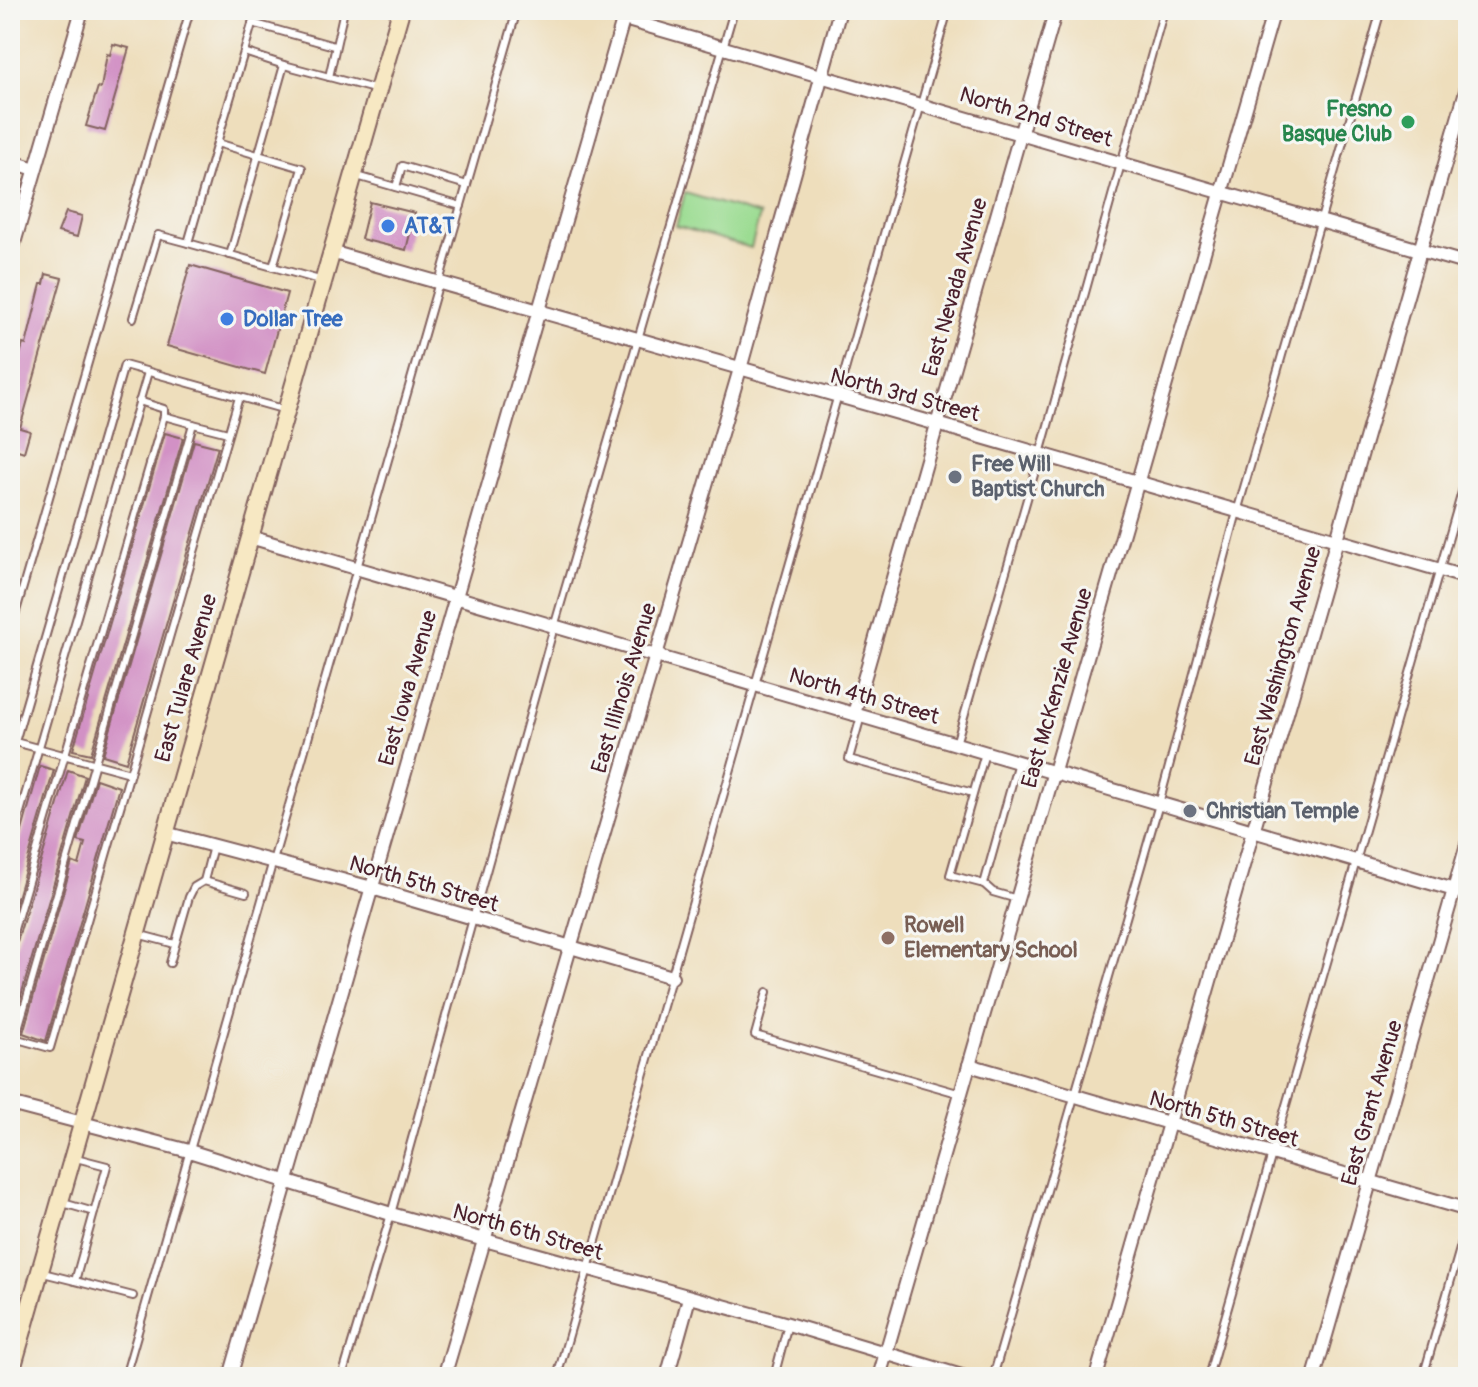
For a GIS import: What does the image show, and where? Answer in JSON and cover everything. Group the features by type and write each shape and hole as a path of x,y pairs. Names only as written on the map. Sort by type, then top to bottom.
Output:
{"main road":[{"name":"East Tulare Avenue","path":"10,1376 401,10"}],"street":[{"path":"10,257 82,10"},
{"name":"North 2nd Street","path":"593,10 624,14 723,48 1468,264"},
{"name":"East Illinois Avenue","path":"444,1377 740,369 840,10"},
{"name":"East Nevada Avenue","path":"858,715 937,424 1056,10"},
{"name":"East McKenzie Avenue","path":"879,1377 1274,10"},
{"name":"East Iowa Avenue","path":"230,1377 624,14"},
{"name":"East Washington Avenue","path":"1096,1377 1468,84"},
{"path":"10,161 35,169"},
{"name":"North 3rd Street","path":"331,252 1468,578"},
{"name":"North 4th Street","path":"250,537 1468,894"},
{"name":"North 5th Street","path":"165,833 372,888 672,977"},
{"name":"East Grant Avenue","path":"1314,1377 1468,841"},
{"name":"North 5th Street","path":"969,1065 1468,1210"},
{"name":"North 6th Street","path":"10,1104 189,1151 391,1214 788,1324 965,1377"},
{"path":"667,1377 689,1298"}],"lane":[{"path":"10,632 190,10"},
{"path":"188,243 256,10"},
{"path":"329,77 344,10"},
{"path":"125,1377 517,10"},
{"path":"342,1377 391,1214 554,627 734,10"},
{"path":"557,1377 948,10"},
{"path":"956,744 1164,10"},
{"path":"993,1377 1159,804 1237,512 1381,10"},
{"path":"252,23 334,46"},
{"path":"244,52 378,90"},
{"path":"230,255 284,65"},
{"path":"217,143 302,168 273,267"},
{"path":"396,187 402,166 467,185"},
{"path":"354,175 461,206"},
{"path":"133,318 158,235 323,281"},
{"path":"130,773 15,742 124,365 286,410"},
{"path":"10,847 148,372"},
{"path":"193,424 13,1038 50,1048 239,397"},
{"path":"10,943 164,416 164,409 139,401"},
{"path":"164,416 228,433"},
{"path":"1208,1377 1468,471"},
{"path":"858,715 849,759 973,793"},
{"path":"985,753 950,875 984,884 993,892 1017,899"},
{"path":"984,884 1018,762"},
{"path":"170,963 189,897 194,887 204,881 213,846"},
{"path":"204,881 246,893"},
{"path":"137,934 175,944"},
{"path":"767,992 755,1035 961,1094"},
{"path":"73,1157 107,1166 75,1281"},
{"path":"60,1202 94,1212"},
{"path":"1423,1377 1468,1221"},
{"path":"40,1272 133,1296"},
{"path":"774,1377 788,1324"}],"green space":[{"path":"685,193 760,215 751,248 676,226"}],"building":[{"path":"113,44 129,48 105,131 86,126 98,87 101,88 107,54 110,55"},
{"name":"AT&T","path":"370,202 415,213 406,250 361,239"},
{"path":"66,212 82,216 77,237 58,232"},
{"name":"Dollar Tree","path":"190,265 287,293 265,374 167,346"},
{"path":"46,274 62,278 20,428 30,431 24,452 15,449 14,454 10,453 10,402 15,384 12,383"},
{"path":"165,433 183,438 91,754 73,750"},
{"path":"194,441 218,447 126,762 103,755"},
{"path":"40,766 54,770 10,922 10,874"},
{"path":"68,770 85,776 11,1030 10,949 16,945"},
{"path":"96,779 119,787 46,1041 23,1033 72,862 79,865 85,843 78,841"}],"place":[{"name":"Fresno Basque Club","path":"1408,122"},
{"name":"AT&T","path":"388,226"},
{"name":"Dollar Tree","path":"227,319"},
{"name":"Free Will Baptist Church","path":"955,477"},
{"name":"Christian Temple","path":"1190,811"},
{"name":"Rowell Elementary School","path":"888,938"}]}
